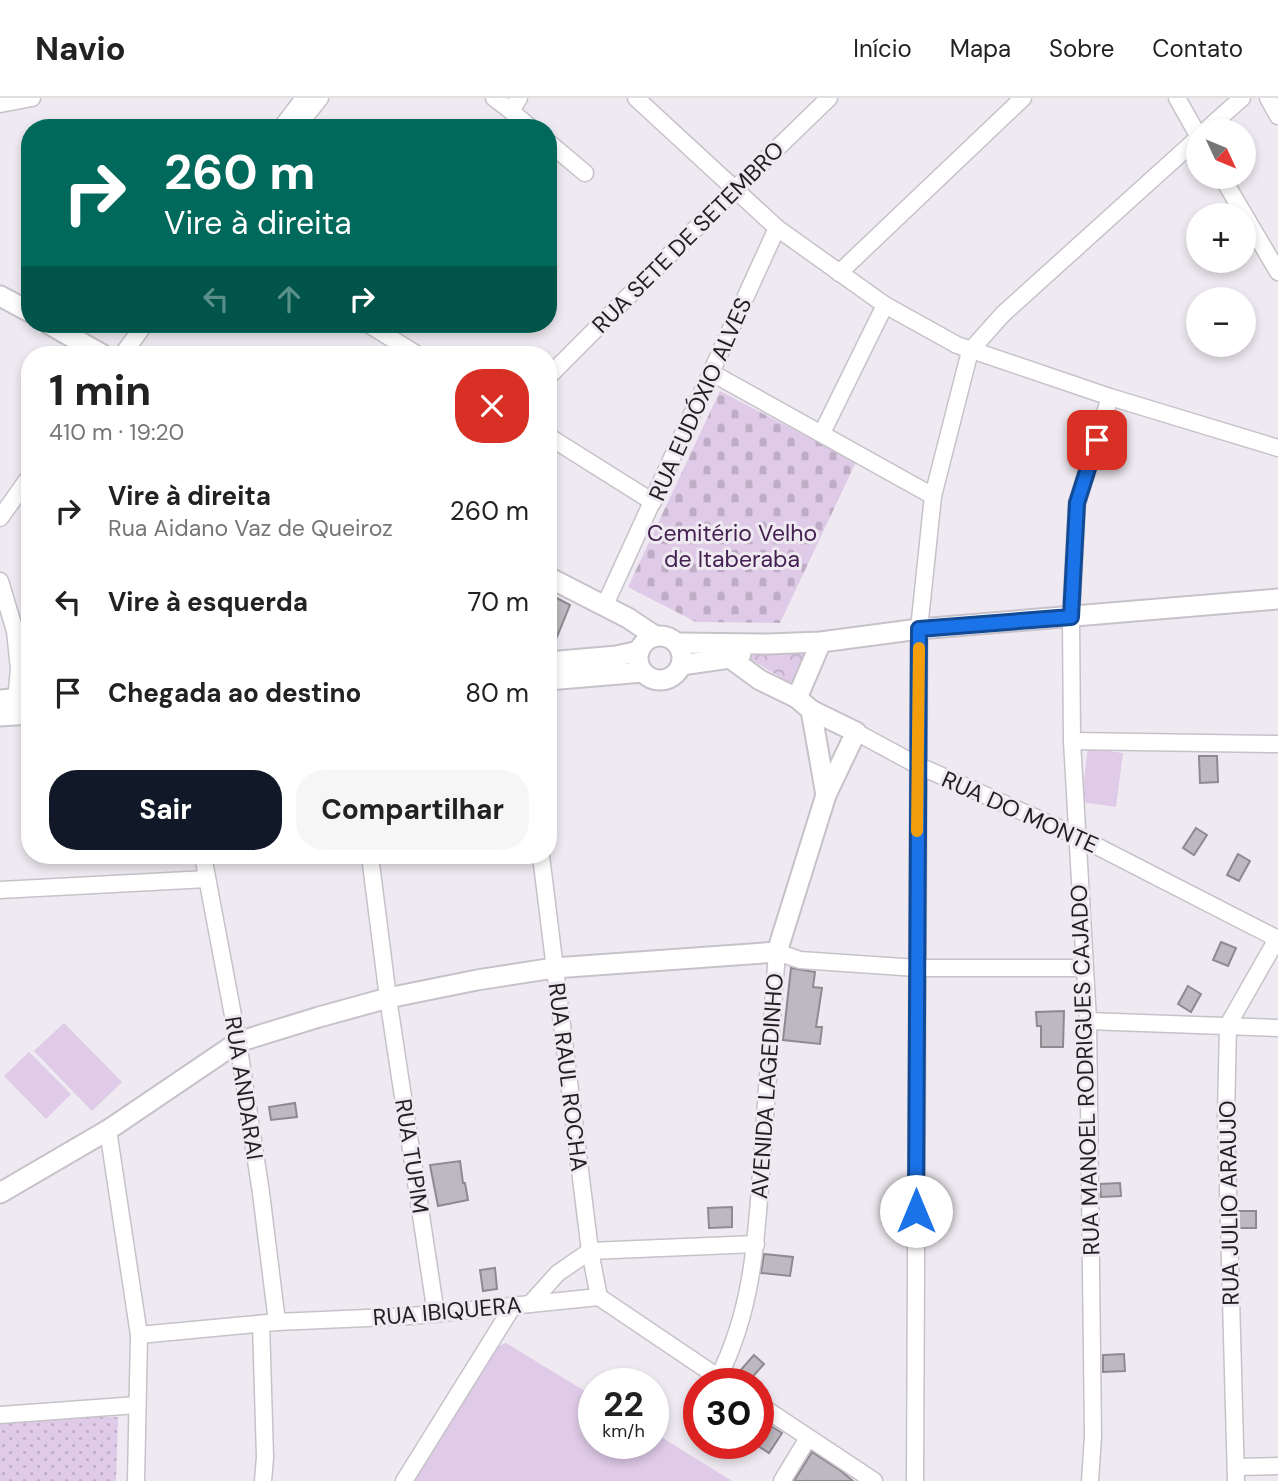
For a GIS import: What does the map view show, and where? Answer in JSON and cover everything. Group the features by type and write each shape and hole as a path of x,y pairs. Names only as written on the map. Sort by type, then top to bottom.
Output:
{"street":[{"path":"0,104 32,98"},
{"path":"288,119 304,98"},
{"path":"303,119 320,98"},
{"path":"494,98 515,104 525,119"},
{"path":"636,98 777,228 885,305 970,351 1110,397 1278,447"},
{"name":"RUA SETE DE SETEMBRO","path":"557,368 829,98"},
{"path":"839,273 1023,98"},
{"path":"1177,98 1189,119"},
{"path":"1218,119 1242,98"},
{"path":"1268,98 1278,116"},
{"path":"557,149 586,173"},
{"path":"915,1481 919,629 933,496 970,351 1003,314 1186,149"},
{"path":"1229,189 1278,272"},
{"name":"RUA EUDÓXIO ALVES","path":"604,607 777,228"},
{"path":"0,296 21,307"},
{"path":"822,433 885,305"},
{"path":"65,333 87,346"},
{"path":"383,333 403,346"},
{"path":"712,373 933,496"},
{"name":"RUA MANOEL RODRIGUES CAJADO","path":"1090,1481 1093,1436 1088,1021 1072,741 1071,617 1077,503 1110,397"},
{"path":"557,442 653,502"},
{"path":"0,518 21,489"},
{"path":"0,581 15,631 19,669 15,707"},
{"path":"557,582 628,618 646,643"},
{"path":"557,677 663,635 677,643 821,642 919,629 1278,599"},
{"path":"804,704 821,642"},
{"path":"643,672 638,661 646,643"},
{"path":"557,664 578,669 643,672 657,680 664,679 681,665 682,657 677,643"},
{"path":"681,665 730,658 768,644"},
{"name":"RUA DO MONTE","path":"730,658 760,680 917,765 1077,836 1278,939"},
{"name":"AVENIDA LAGEDINHO","path":"804,704 826,795"},
{"name":"AVENIDA LAGEDINHO","path":"727,1368 741,1325 756,1244 777,952 826,795 856,732"},
{"path":"1072,741 1278,744"},
{"name":"RUA ANDARAI","path":"204,864 238,1042 261,1193 269,1323 263,1481"},
{"name":"RUA TUPIM","path":"371,864 388,998 436,1314"},
{"name":"RUA RAUL ROCHA","path":"542,864 590,1251 599,1297"},
{"path":"0,890 207,879"},
{"name":"RUA JULIO ARAUJO","path":"1236,1474 1226,1116 1228,1025 1278,939"},
{"path":"0,1194 108,1130 238,1042 388,998 554,968 777,952 800,960 917,968 1084,968"},
{"path":"1088,1021 1278,1028"},
{"path":"108,1130 139,1335 136,1481"},
{"path":"404,1481 522,1305 558,1273 590,1251 756,1244"},
{"path":"599,1297 704,1368"},
{"name":"RUA IBIQUERA","path":"139,1335 269,1323 436,1314 599,1297"},
{"path":"0,1415 137,1405"},
{"path":"774,1415 874,1481"},
{"path":"782,1481 808,1438"},
{"path":"1236,1474 1278,1466"}],"green space":[{"name":"Cemitério Velho de Itaberaba","path":"720,391 856,462 780,623 696,622 628,587"},
{"path":"803,643 807,647 794,681 788,682 749,658 750,654"},
{"path":"1088,748 1123,753 1116,807 1081,802"},
{"path":"64,1023 122,1082 92,1111 34,1051"},
{"path":"29,1052 71,1094 46,1119 4,1076"},
{"path":"506,1343 578,1387 578,1459 669,1459 669,1442 683,1451 683,1459 697,1459 732,1481 411,1481 491,1349"},
{"path":"0,1417 118,1417 116,1481 0,1481"}],"building":[{"path":"557,598 570,605 557,637"},
{"path":"1199,756 1217,756 1218,782 1200,783"},
{"path":"1196,828 1207,835 1194,855 1183,848"},
{"path":"1238,854 1250,861 1239,881 1227,875"},
{"path":"1221,942 1236,948 1228,966 1213,960"},
{"path":"791,968 815,972 813,987 822,988 816,1027 822,1027 820,1044 783,1040"},
{"path":"1188,986 1201,994 1191,1012 1178,1004"},
{"path":"1064,1011 1063,1047 1041,1047 1041,1026 1037,1026 1036,1012"},
{"path":"295,1103 297,1117 271,1120 269,1107"},
{"path":"460,1161 468,1200 438,1206 430,1165"},
{"path":"1120,1183 1121,1196 1101,1197 1100,1184"},
{"path":"732,1207 732,1227 709,1228 708,1208"},
{"path":"1239,1211 1256,1211 1256,1228 1240,1228"},
{"path":"764,1254 793,1257 790,1276 761,1273"},
{"path":"495,1268 497,1289 483,1291 480,1270"},
{"path":"1124,1354 1125,1371 1103,1372 1103,1355"},
{"path":"754,1355 764,1364 760,1368 743,1368"},
{"path":"774,1428 782,1433 774,1445"},
{"path":"812,1452 841,1471 853,1481 794,1481"}],"slow traffic":[{"path":"917,831 919,648"}],"route":[{"path":"916,1211 919,629 1071,617 1077,503 1097,440"}]}
